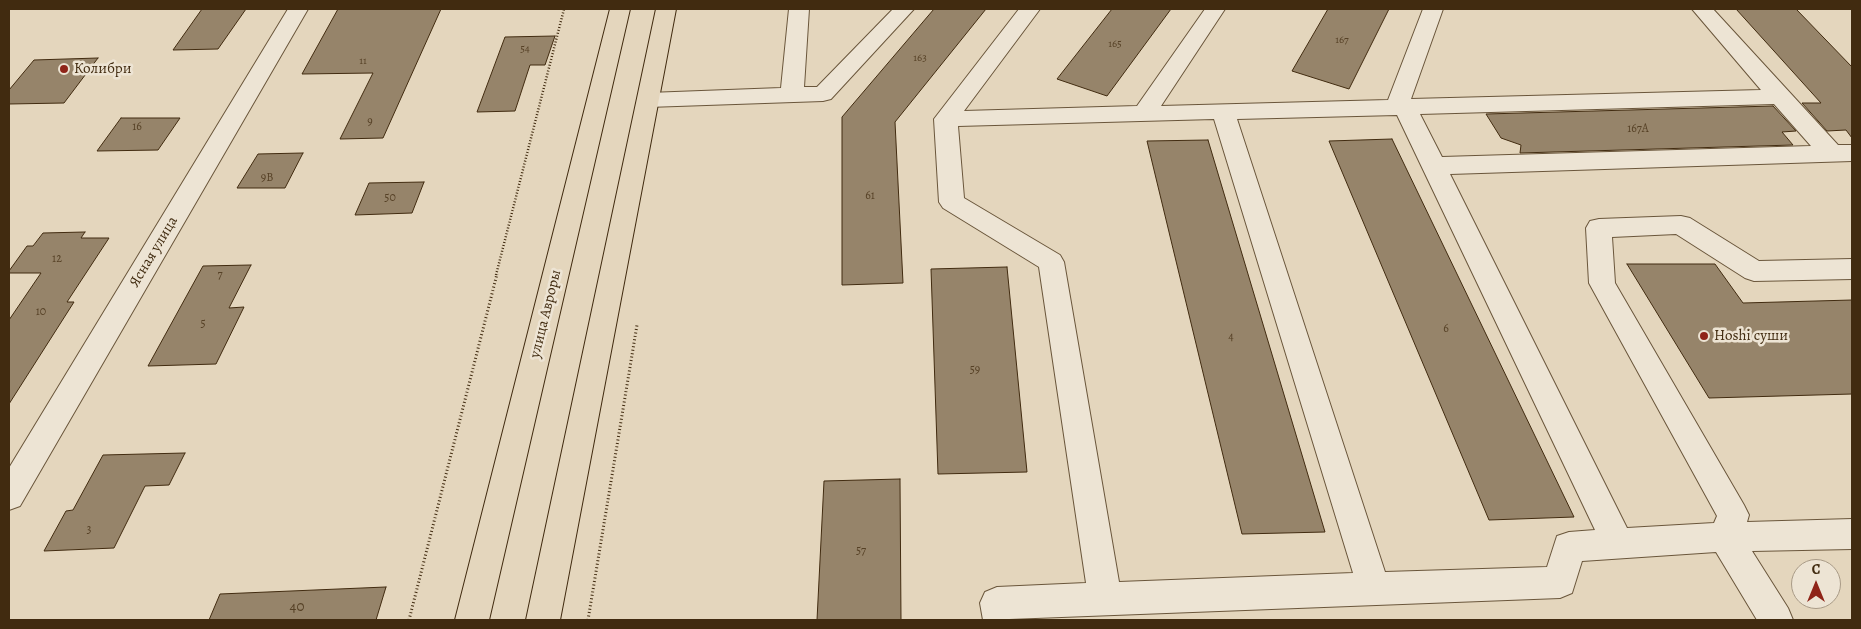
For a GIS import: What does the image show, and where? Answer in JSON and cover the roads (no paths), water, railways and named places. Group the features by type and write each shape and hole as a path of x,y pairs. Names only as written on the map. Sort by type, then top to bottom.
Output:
{"main road":[{"name":"улица Авроры","path":"472,620 620,9"},
{"path":"543,620 666,9"}],"street":[{"name":"Ясная улица","path":"9,496 298,9"},
{"path":"792,95 799,9"},
{"path":"648,100 823,94 904,9"},
{"path":"1030,9 946,119 952,202 1051,262 1104,599"},
{"path":"1144,113 1215,9"},
{"path":"1433,9 1399,99 1434,166 1618,543"},
{"path":"1702,9 1780,97 1842,154"},
{"path":"946,119 1780,97"},
{"path":"1223,111 1374,588"},
{"path":"1434,166 1842,154"},
{"path":"1725,537 1733,515 1602,283 1599,228 1681,225 1754,271 1852,270"},
{"path":"1000,620 998,603 1560,582 1569,547 1725,537 1852,534"},
{"path":"1725,537 1776,620"}],"place":[{"name":"Колибри","path":"64,69"},
{"name":"Hoshi суши","path":"1704,336"}]}
